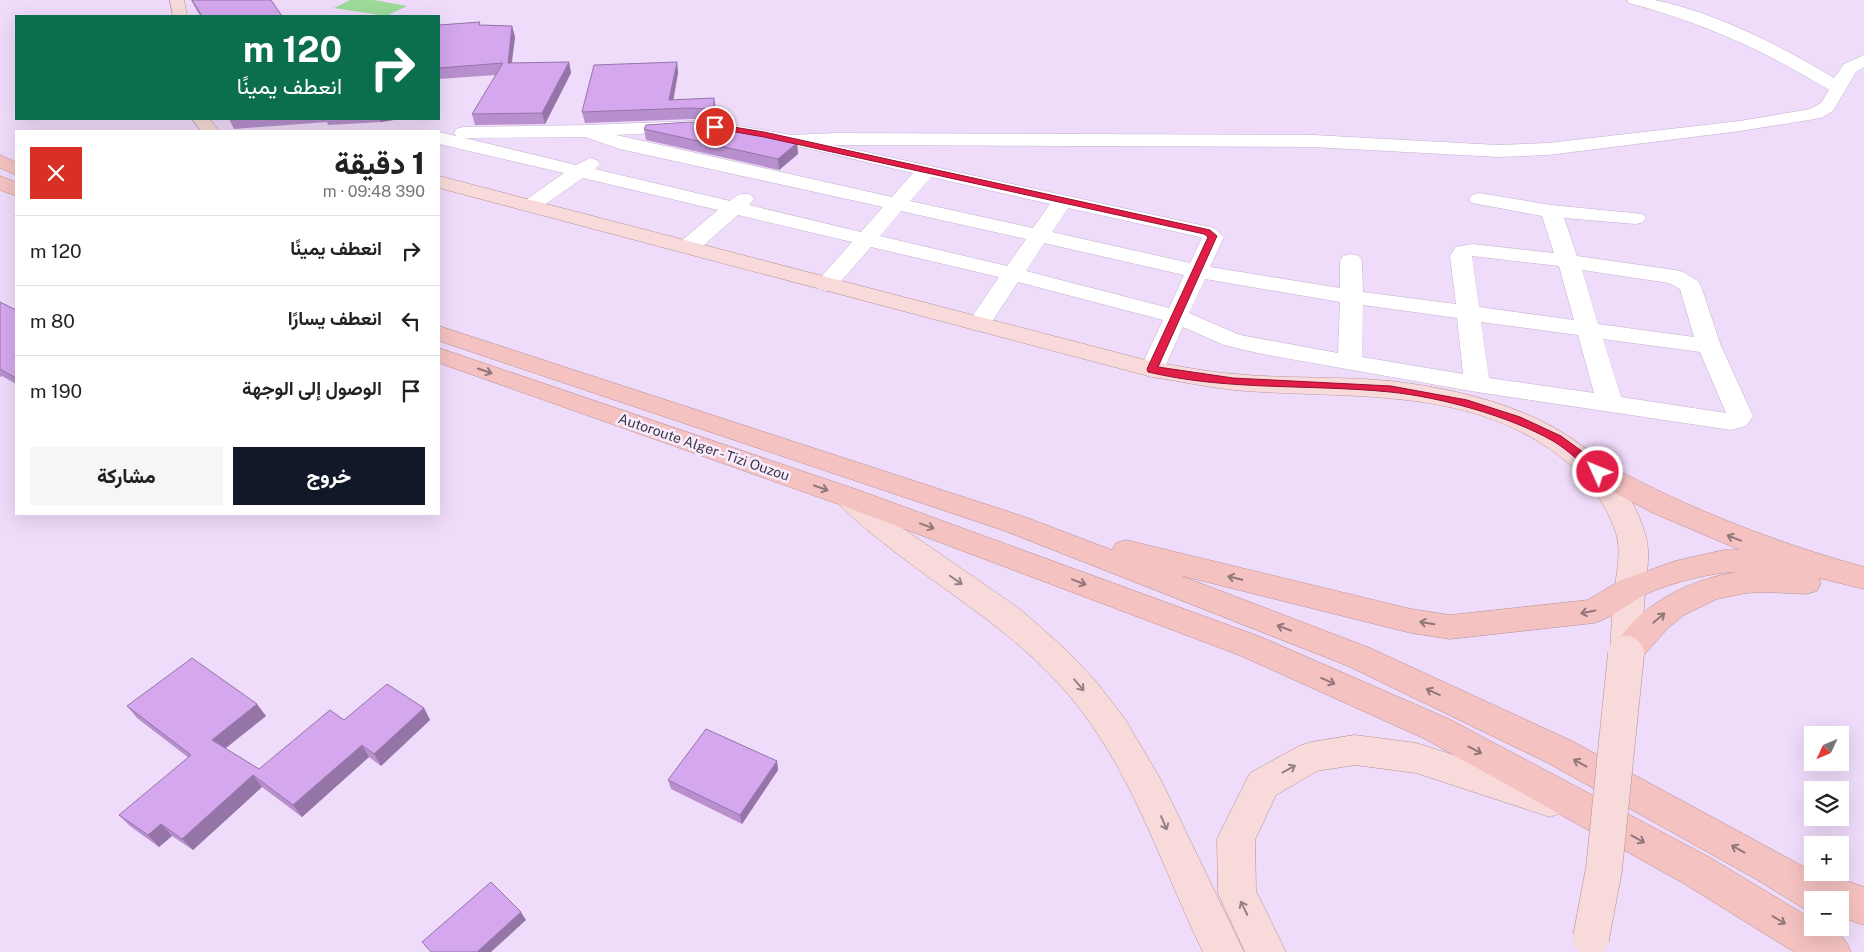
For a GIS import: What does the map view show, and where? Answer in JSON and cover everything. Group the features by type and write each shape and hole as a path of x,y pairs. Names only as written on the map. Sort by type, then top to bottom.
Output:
{"highway":[{"path":"0,161 15,168"},
{"path":"0,182 15,190"},
{"path":"440,333 1015,524 1359,657 1560,752 1767,865 1810,891"},
{"name":"Autoroute Alger - Tizi Ouzou","path":"440,354 848,497 1250,646 1437,729 1696,870 1831,952"},
{"path":"1598,472 1637,495 1724,534 1772,551 1864,578"},
{"path":"1015,524 1347,606 1411,621 1450,627 1540,619 1594,611 1630,589 1686,569 1724,561 1772,561 1831,569"},
{"path":"1626,654 1655,620 1682,600 1720,586 1776,579 1840,587 1864,596"},
{"path":"1767,865 1829,895 1864,906"},
{"path":"1849,914 1864,923"}],"main road":[{"path":"177,0 180,15"},
{"path":"201,120 209,130"},
{"path":"440,182 1152,369 1233,382 1391,389 1467,404 1516,420 1557,439 1579,454 1598,472 1622,511 1630,530 1634,550 1634,570 1630,589 1626,654 1604,869 1587,947"},
{"path":"848,497 891,534 1009,618 1064,668 1093,701 1148,788 1204,916 1224,952"},
{"path":"1266,952 1237,893 1236,839 1263,784 1311,757 1355,750 1416,758 1595,815"}],"street":[{"path":"1634,0 1698,17 1733,32 1801,64 1838,88"},
{"path":"792,141 836,139 1313,141 1498,151 1548,149 1740,126 1815,114 1827,107 1850,68 1864,60"},
{"path":"440,133 587,132 700,126 715,127 792,141 927,170 1211,234 1213,236 1152,369"},
{"path":"587,132 620,143 1197,271 1352,297 1709,346"},
{"path":"440,138 1013,274 1175,316 1232,340 1262,348 1476,384 1731,422 1737,420 1740,416 1709,346 1690,286 1684,281 1675,277 1568,261 1472,250 1464,252 1461,256 1476,384"},
{"path":"530,206 620,143"},
{"path":"826,284 927,170"},
{"path":"688,247 770,177"},
{"path":"979,324 1063,200"},
{"path":"1479,200 1550,211 1636,218"},
{"path":"1550,211 1568,261 1610,404"},
{"path":"1350,261 1352,297 1350,362"}],"green space":[{"path":"350,0 374,0 407,6 388,15 334,8"}],"building":[{"path":"192,0 271,0 281,15 201,15"},
{"path":"480,22 479,25 512,26 508,63 569,62 542,113 472,114 503,63 440,68 440,25"},
{"path":"677,62 669,100 714,98 714,109 690,108 582,112 594,65"},
{"path":"690,122 714,124 714,127 729,127 797,143 778,159 644,129 646,125"},
{"path":"0,302 15,310 15,377 0,369"},
{"path":"192,658 257,704 212,740 259,769 330,710 344,720 387,684 424,708 374,754 362,745 293,805 253,775 182,839 161,824 148,835 119,815 191,755 127,706"},
{"path":"706,729 777,761 740,815 668,780"},
{"path":"491,882 521,912 477,952 431,952 422,942"}],"route":[{"path":"715,127 764,135 1207,232 1213,236 1152,369 1233,382 1391,389 1467,404 1536,428 1579,454 1598,472"}]}
